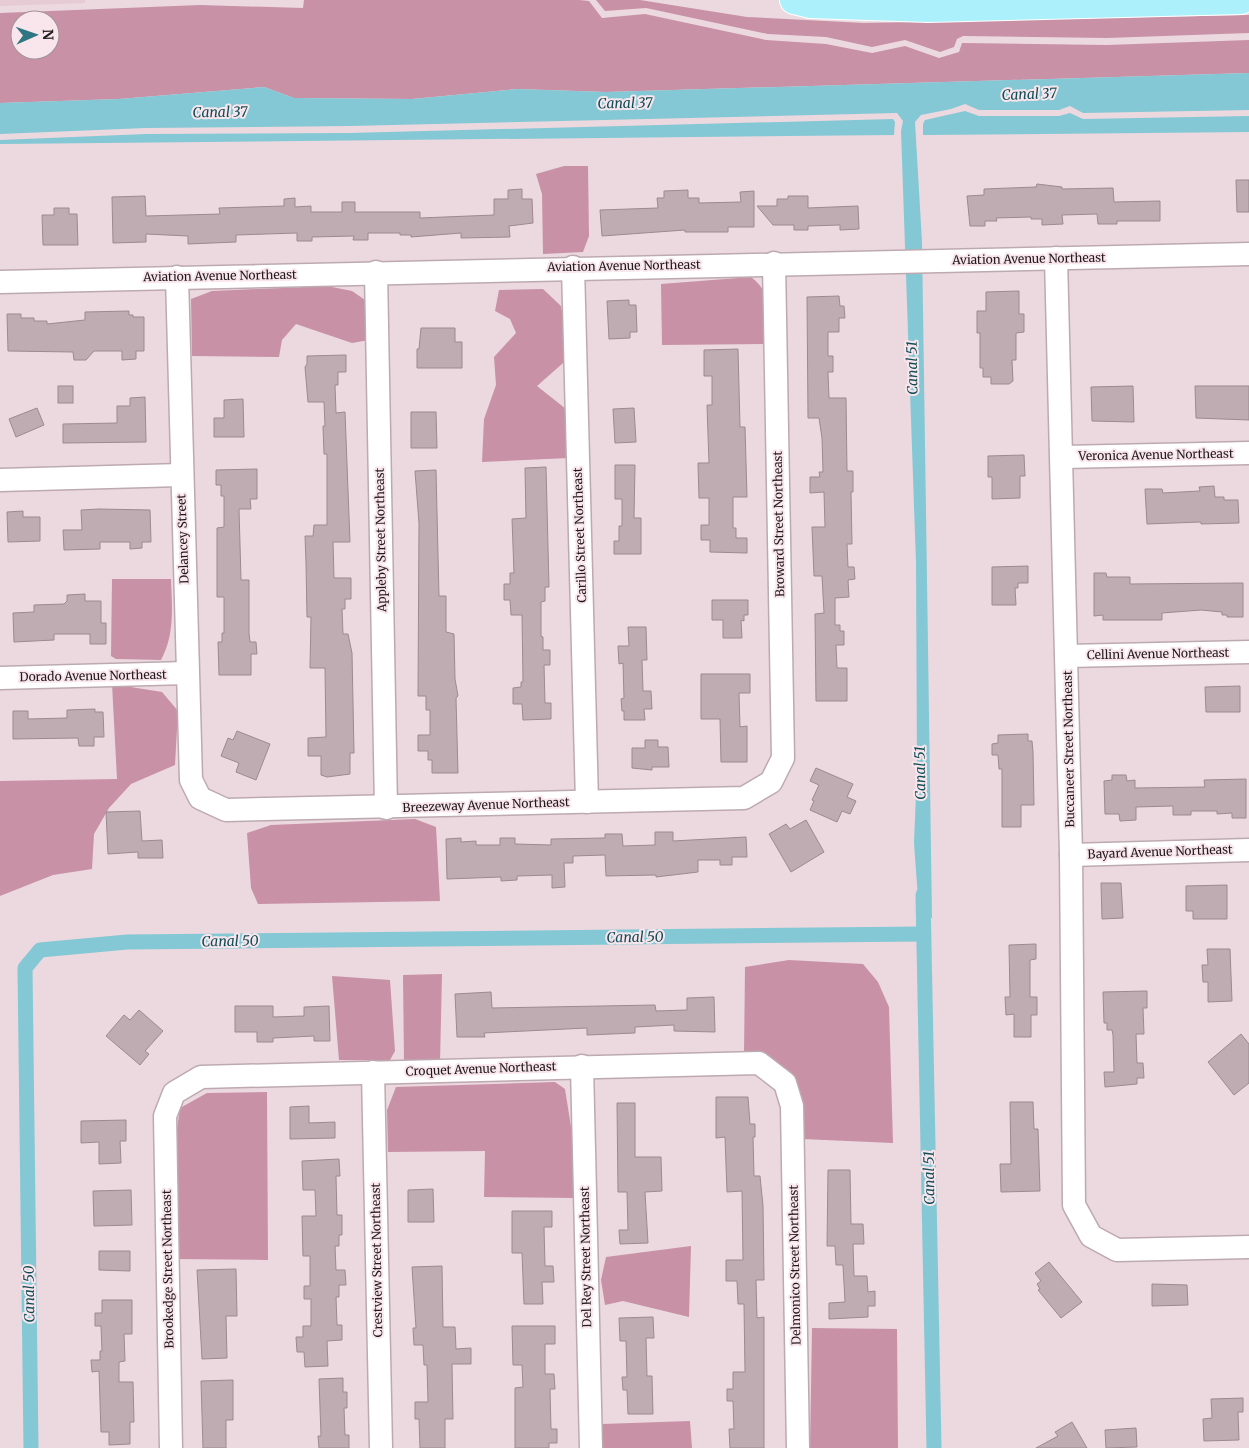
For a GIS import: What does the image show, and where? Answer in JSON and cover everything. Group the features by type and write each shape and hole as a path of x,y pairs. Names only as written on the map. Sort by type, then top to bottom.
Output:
{"main road":[{"path":"794,0 810,4 928,8 1132,1 1241,0"}],"street":[{"name":"Aviation Avenue Northeast","path":"0,282 573,267 1249,254"},
{"name":"Buccaneer Street Northeast","path":"1056,258 1063,457 1071,855 1074,1205 1091,1236 1117,1250 1249,1247"},
{"name":"Broward Street Northeast","path":"772,782 783,758 774,263"},
{"name":"Carillo Street Northeast","path":"573,267 587,802"},
{"name":"Appleby Street Northeast","path":"376,272 386,808"},
{"name":"Delancey Street","path":"177,277 181,475 191,780 200,798"},
{"name":"Veronica Avenue Northeast","path":"1063,457 1249,453"},
{"path":"0,480 181,475"},
{"name":"Cellini Avenue Northeast","path":"1067,656 1249,652"},
{"name":"Dorado Avenue Northeast","path":"0,678 187,673"},
{"name":"Breezeway Avenue Northeast","path":"200,798 226,810 386,808 744,798 772,782"},
{"name":"Bayard Avenue Northeast","path":"1071,855 1249,850"},
{"name":"Croquet Avenue Northeast","path":"174,1093 201,1077 759,1063 785,1083"},
{"name":"Del Rey Street Northeast","path":"582,1066 591,1448"},
{"name":"Crestview Street Northeast","path":"373,1072 381,1448"},
{"name":"Delmonico Street Northeast","path":"785,1083 792,1106 798,1448"},
{"name":"Brookedge Street Northeast","path":"171,1448 165,1116 174,1093"}],"shaded area":[{"path":"0,0 85,0 85,3 0,6"},
{"path":"304,0 579,0 589,1 602,18 645,14 766,40 826,44 872,53 905,46 939,58 959,52 962,43 1107,45 1249,40 1249,73 606,92 517,89 412,99 294,98 264,87 119,99 0,103 0,13 10,13 10,60 60,60 60,11 200,5 303,8"},
{"path":"596,0 640,0 747,17 864,23 1249,15 1249,33 1107,38 963,36 957,39 954,47 940,52 905,40 872,47 826,37 768,34 646,8 605,11"},
{"path":"564,166 588,166 589,236 583,252 543,254 542,194 536,174"},
{"path":"751,277 759,284 767,299 769,316 767,344 662,345 661,284"},
{"path":"327,286 352,291 368,302 369,340 352,343 296,324 282,340 279,357 192,356 191,299 212,291"},
{"path":"543,289 561,306 571,356 537,386 566,409 569,458 482,462 484,419 496,385 494,357 516,333 510,319 495,311 499,290"},
{"path":"112,579 171,579 171,631 161,660 116,659 111,656"},
{"path":"112,684 162,692 178,711 175,765 131,784 109,808 94,834 92,869 53,875 0,896 0,781 117,779"},
{"path":"415,819 436,827 440,901 258,904 251,888 247,833 271,825"},
{"path":"789,960 863,964 878,982 889,1007 893,1143 802,1139 800,1096 744,1055 745,967"},
{"path":"442,974 440,1062 404,1062 403,975"},
{"path":"332,976 390,980 395,1051 390,1060 339,1060"},
{"path":"555,1082 565,1089 572,1133 577,1198 484,1197 485,1151 388,1152 387,1110 396,1087"},
{"path":"267,1092 268,1260 175,1259 176,1136 180,1108 207,1093"},
{"path":"691,1246 689,1317 623,1301 605,1305 601,1280 606,1257"},
{"path":"812,1328 897,1329 898,1448 810,1448"},
{"path":"690,1421 692,1448 603,1448 602,1424"}],"water":[{"name":"Canal 37","path":"1249,73 1249,110 1083,113 1070,106 1059,110 979,110 965,104 921,115 915,122 922,242 932,918 919,912 914,843 917,769 916,563 901,131 903,121 897,113 350,126 146,128 0,134 0,103 119,99 264,87 294,98 412,99 517,89 606,92"},
{"path":"965,111 979,116 1059,116 1070,113 1083,119 1249,116 1249,132 923,135 925,120"},
{"path":"893,119 895,122 894,135 0,144 0,140 146,134 350,133"}],"building":[{"path":"1236,180 1249,180 1249,212 1237,212"},
{"path":"1037,184 1062,187 1062,189 1113,188 1114,202 1160,201 1160,221 1117,221 1117,224 1098,224 1097,214 1062,215 1063,224 1042,225 1042,219 1031,219 1031,217 996,218 997,221 985,221 985,226 970,226 967,196 984,195 984,189 1036,187"},
{"path":"522,189 522,199 532,199 533,223 509,226 510,237 461,238 461,233 411,237 411,235 400,235 400,233 368,233 368,240 353,240 354,236 312,237 312,241 297,241 297,233 236,235 236,242 188,244 188,236 146,234 146,242 113,243 112,197 145,196 146,216 220,214 219,208 284,206 284,199 295,198 295,207 311,206 311,212 342,212 342,202 355,202 355,212 420,212 420,218 494,215 494,199 508,199 508,190"},
{"path":"688,190 688,198 699,198 699,203 741,202 740,192 754,191 754,227 728,227 728,232 685,232 685,230 602,236 600,210 658,208 657,198 664,198 664,191"},
{"path":"788,196 808,196 808,208 858,206 859,229 840,230 840,225 808,226 808,230 794,230 794,225 773,225 757,206 777,206 777,199 788,199"},
{"path":"54,208 69,208 69,214 77,214 78,245 43,245 42,215 54,215"},
{"path":"1019,291 1019,314 1024,314 1024,332 1016,333 1016,360 1012,360 1013,381 1009,384 991,384 991,377 983,377 983,368 980,368 980,333 977,333 977,311 986,311 986,292"},
{"path":"839,296 840,306 844,306 845,318 839,318 839,332 828,332 828,356 833,356 833,372 828,372 829,398 846,398 847,471 853,471 853,492 851,492 852,544 847,544 848,567 854,567 855,579 848,580 849,597 835,598 835,625 840,625 840,631 844,631 844,645 836,645 837,668 847,668 847,701 816,701 815,614 824,613 822,576 814,576 812,527 825,527 824,492 810,493 810,477 820,477 819,472 823,472 822,438 819,418 808,418 807,297"},
{"path":"629,300 629,305 636,305 637,332 630,332 630,338 609,339 607,301"},
{"path":"129,311 129,315 133,315 133,317 144,317 144,351 136,351 136,359 122,360 122,351 94,351 86,360 74,360 73,352 8,351 7,314 21,314 21,318 47,321 47,324 85,320 85,312"},
{"path":"421,328 455,328 455,342 462,342 462,368 417,368 417,349 419,349"},
{"path":"738,349 740,427 745,427 747,497 733,497 733,528 736,528 736,538 747,538 747,553 710,552 710,540 701,540 701,525 709,525 709,498 699,498 698,463 709,463 707,405 712,405 712,376 704,376 704,350"},
{"path":"346,355 346,372 338,372 338,385 335,385 336,413 345,412 350,542 333,542 334,578 351,578 351,599 345,599 345,609 342,609 343,634 348,634 352,653 354,753 350,753 350,774 327,777 321,775 321,756 308,756 308,738 326,737 325,668 310,668 311,617 307,617 305,536 313,536 314,525 327,525 327,454 324,454 324,402 308,402 305,367 307,356"},
{"path":"58,386 73,386 73,403 58,403"},
{"path":"1133,386 1134,422 1092,421 1091,387"},
{"path":"1195,386 1249,386 1249,420 1196,418"},
{"path":"145,397 146,442 63,443 63,424 117,423 117,406 130,406 130,398"},
{"path":"243,399 244,437 214,437 214,418 224,418 224,400"},
{"path":"37,408 44,425 16,437 9,419"},
{"path":"634,408 636,442 615,443 613,409"},
{"path":"411,412 436,412 437,448 411,448"},
{"path":"1024,455 1025,476 1020,476 1020,498 992,499 992,477 988,477 988,456"},
{"path":"615,465 635,465 634,518 641,518 641,554 614,554 614,541 619,541 619,526 622,526 622,499 615,499"},
{"path":"546,467 549,587 545,587 545,601 541,602 541,636 543,637 543,650 550,650 550,665 544,665 545,703 551,703 551,719 523,720 522,704 513,704 513,688 521,687 521,682 523,682 522,615 511,615 510,600 504,600 504,584 510,584 510,573 514,573 512,519 526,518 525,468"},
{"path":"257,469 257,499 250,499 251,509 239,509 241,580 249,580 249,633 250,642 256,642 257,654 251,654 251,675 219,675 218,642 222,642 222,633 224,633 224,597 217,597 217,528 224,527 224,496 221,496 221,485 216,485 216,470"},
{"path":"436,470 439,596 446,596 446,632 454,634 455,679 458,696 456,698 458,773 432,773 432,760 428,760 428,751 418,751 418,735 430,735 430,710 426,710 426,696 418,696 419,523 415,471"},
{"path":"1214,486 1215,497 1224,497 1224,500 1238,500 1239,523 1147,524 1145,489 1162,489 1163,493 1200,491 1199,487"},
{"path":"81,510 150,510 151,542 142,542 142,548 130,549 130,542 100,542 100,549 64,550 63,530 82,530"},
{"path":"23,511 23,517 40,517 40,541 8,542 7,512"},
{"path":"1028,566 1028,583 1018,583 1018,588 1015,588 1016,605 992,605 992,567"},
{"path":"1094,573 1106,573 1107,577 1130,577 1130,584 1243,583 1243,617 1227,617 1227,615 1222,615 1222,612 1201,610 1162,613 1162,620 1103,620 1103,615 1094,616"},
{"path":"85,594 85,601 101,601 101,623 106,623 106,644 90,644 90,634 54,634 54,640 14,642 13,613 34,612 34,605 64,604 67,601 67,595"},
{"path":"712,600 748,600 748,615 744,615 744,621 741,620 742,638 723,638 723,620 712,620"},
{"path":"628,627 646,627 647,660 642,660 643,691 651,691 652,709 644,709 645,720 624,720 624,711 622,711 621,699 624,698 623,663 619,664 618,646 629,646"},
{"path":"701,674 750,674 750,693 739,693 740,727 747,726 747,762 721,762 720,719 701,719"},
{"path":"1240,686 1240,712 1206,712 1205,687"},
{"path":"95,709 95,712 103,712 104,737 94,737 94,746 79,746 78,738 13,739 13,711 28,711 28,719 67,718 67,710"},
{"path":"237,731 270,744 256,780 236,772 239,763 221,756 228,738 233,740"},
{"path":"1028,734 1028,741 1032,741 1033,752 1034,805 1021,805 1021,827 1002,827 1002,769 999,769 998,755 992,755 992,744 998,743 998,735"},
{"path":"645,740 658,740 658,747 668,747 669,767 652,767 652,770 632,768 632,748 645,748"},
{"path":"816,768 853,784 847,797 856,801 850,814 842,811 837,822 810,810 814,801 812,800 819,785 810,781"},
{"path":"1112,775 1126,775 1127,781 1135,780 1135,788 1205,787 1204,780 1246,779 1246,818 1232,818 1232,813 1217,814 1217,811 1191,811 1191,815 1173,815 1173,806 1136,807 1136,820 1120,821 1119,814 1105,814 1104,781 1112,780"},
{"path":"140,811 142,841 162,840 163,858 138,858 138,852 108,854 106,812"},
{"path":"806,820 824,852 791,872 769,834 786,824 790,829"},
{"path":"655,832 673,832 673,841 746,837 747,857 732,857 732,865 720,865 720,860 698,860 698,872 656,877 656,875 606,876 605,855 573,856 573,863 564,863 565,887 552,888 552,875 517,876 517,880 501,881 501,877 447,879 446,839 461,838 461,842 476,841 476,845 500,845 500,838 515,838 515,844 551,845 551,839 605,838 605,834 622,834 623,846 655,845"},
{"path":"1101,883 1121,883 1123,918 1102,919"},
{"path":"1227,885 1227,919 1193,919 1193,911 1186,911 1186,886"},
{"path":"1036,944 1036,959 1030,960 1030,997 1037,997 1037,1015 1031,1015 1031,1037 1014,1037 1014,1014 1006,1015 1005,997 1010,997 1009,945"},
{"path":"1207,949 1230,949 1232,1001 1208,1002 1208,982 1203,982 1202,965 1208,965"},
{"path":"1147,991 1147,1008 1143,1008 1144,1034 1136,1034 1137,1063 1143,1063 1144,1078 1137,1078 1137,1084 1105,1087 1104,1072 1114,1072 1113,1035 1112,1030 1107,1030 1107,1023 1104,1023 1103,992"},
{"path":"491,992 492,1008 655,1005 656,1011 687,1010 687,998 714,997 715,1032 674,1031 674,1025 635,1027 635,1033 587,1035 587,1028 484,1033 485,1037 457,1037 455,994"},
{"path":"235,1006 273,1006 273,1017 304,1016 304,1007 329,1006 330,1041 314,1041 314,1036 273,1038 273,1042 257,1042 257,1032 235,1032"},
{"path":"139,1010 163,1031 145,1051 149,1054 140,1065 106,1036 124,1015 130,1020"},
{"path":"1241,1034 1249,1044 1249,1083 1234,1095 1208,1062"},
{"path":"716,1097 748,1097 750,1124 755,1124 755,1137 753,1137 754,1176 760,1176 763,1206 764,1280 756,1280 757,1318 764,1317 764,1448 730,1448 729,1429 734,1429 733,1401 727,1401 727,1389 733,1389 733,1372 745,1372 744,1304 738,1304 737,1281 726,1281 726,1260 743,1260 742,1191 727,1192 725,1137 716,1138"},
{"path":"1010,1102 1033,1102 1034,1129 1038,1129 1040,1191 1001,1192 1000,1164 1011,1164"},
{"path":"617,1103 635,1103 635,1157 661,1157 662,1191 645,1192 648,1243 620,1244 619,1230 628,1230 627,1192 618,1192"},
{"path":"309,1106 309,1123 335,1122 335,1138 290,1139 290,1107"},
{"path":"126,1120 126,1141 120,1141 121,1163 99,1164 99,1142 81,1143 81,1121"},
{"path":"339,1159 340,1176 336,1176 337,1215 342,1215 342,1235 339,1235 339,1246 335,1246 336,1270 345,1270 346,1285 339,1285 339,1297 336,1297 337,1325 342,1325 342,1340 327,1341 328,1366 305,1367 304,1352 297,1352 296,1337 303,1337 303,1326 311,1326 311,1299 304,1299 304,1286 310,1286 310,1256 303,1256 302,1216 316,1216 315,1190 303,1190 302,1161"},
{"path":"828,1170 850,1170 851,1224 863,1224 864,1244 853,1244 854,1276 867,1276 868,1292 875,1291 875,1306 868,1306 868,1317 829,1319 829,1303 845,1302 843,1265 836,1265 835,1246 827,1246"},
{"path":"433,1189 434,1222 408,1222 408,1190"},
{"path":"131,1190 132,1225 94,1226 93,1191"},
{"path":"512,1211 552,1211 552,1227 544,1227 545,1266 553,1266 554,1282 542,1282 543,1304 524,1304 522,1253 512,1253"},
{"path":"99,1251 130,1251 130,1271 99,1270"},
{"path":"1049,1262 1082,1302 1061,1318 1038,1290 1040,1289 1037,1284 1041,1281 1035,1273"},
{"path":"442,1266 443,1327 455,1327 456,1349 471,1348 471,1364 452,1364 453,1419 445,1419 445,1448 420,1448 419,1419 415,1419 415,1402 428,1402 427,1365 424,1365 423,1345 414,1345 413,1328 416,1328 412,1267"},
{"path":"236,1269 237,1316 226,1316 227,1358 202,1359 197,1270"},
{"path":"1152,1284 1187,1285 1188,1305 1152,1306"},
{"path":"102,1300 132,1300 132,1334 124,1334 125,1361 119,1362 119,1382 133,1382 134,1422 130,1422 130,1444 109,1445 109,1432 101,1432 99,1371 92,1372 91,1360 100,1360 100,1351 102,1351 101,1326 95,1326 95,1313 102,1313"},
{"path":"653,1317 654,1338 646,1338 647,1376 652,1376 653,1414 628,1414 627,1390 623,1390 622,1377 627,1377 626,1341 620,1341 619,1318"},
{"path":"512,1326 555,1326 555,1344 545,1344 545,1374 554,1374 555,1389 550,1389 551,1429 557,1429 557,1443 549,1443 549,1448 515,1448 515,1388 523,1387 522,1365 513,1365"},
{"path":"343,1378 343,1392 347,1392 347,1408 344,1408 345,1435 349,1435 349,1448 319,1448 318,1436 321,1436 319,1379"},
{"path":"233,1380 233,1420 226,1420 226,1448 203,1448 201,1381"},
{"path":"1243,1398 1243,1412 1238,1412 1239,1440 1204,1441 1203,1419 1212,1418 1211,1399"},
{"path":"1072,1422 1087,1448 1036,1448 1058,1436 1055,1432"},
{"path":"1136,1428 1137,1447 1106,1448 1105,1430"}],"waterway":[{"name":"Canal 51","path":"923,895 934,1448"},
{"name":"Canal 50","path":"31,1448 25,968 40,950 127,942 923,934"}]}
